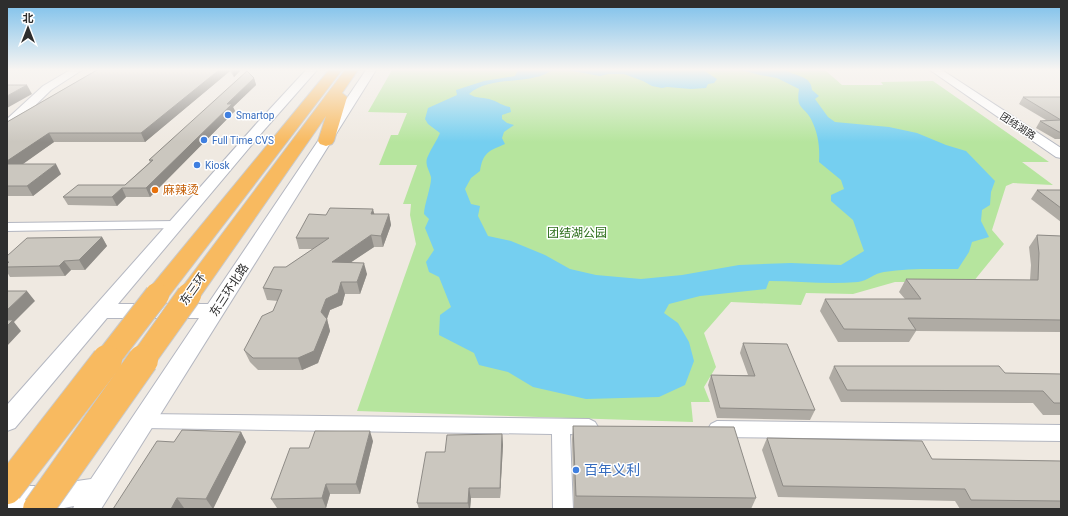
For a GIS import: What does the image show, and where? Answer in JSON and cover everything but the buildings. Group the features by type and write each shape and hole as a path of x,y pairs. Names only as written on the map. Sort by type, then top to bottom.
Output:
{"highway":[{"name":"东三环","path":"7,489 157,295 326,94"},
{"name":"东三环","path":"38,509 329,94"},
{"path":"326,141 338,94"}],"street":[{"path":"7,126 41,94"},
{"path":"7,421 290,94"},
{"name":"东三环北路","path":"92,499 356,94"},
{"name":"团结湖路","path":"971,94 1059,152"},
{"path":"7,227 176,225"},
{"path":"102,311 215,311"},
{"path":"143,421 609,427"},
{"path":"561,426 563,509"},
{"path":"697,428 1061,433"},
{"path":"7,498 24,500 65,497 92,499"}],"green space":[{"name":"团结湖公园","path":"378,94 952,94 1049,162 1022,162 1053,185 1013,183 1006,186 992,230 1004,244 973,282 895,282 853,294 806,293 801,305 731,302 704,333 716,367 704,387 710,402 691,402 693,422 357,411 416,244 410,215 411,204 403,204 417,165 379,165 391,135 398,135 407,113 368,112"}],"water":[{"path":"469,94 475,97 486,98 510,107 511,112 502,115 502,119 507,123 514,125 504,132 502,138 505,144 495,148 485,156 480,171 471,178 465,189 471,204 480,206 478,216 488,236 511,241 545,255 570,269 596,275 641,279 682,275 739,265 791,263 841,265 864,251 853,220 831,201 831,195 844,189 841,180 819,162 819,145 817,135 811,119 799,104 798,94 817,94 819,96 815,99 828,117 835,122 889,127 917,133 946,145 966,151 995,181 991,192 990,205 982,210 981,221 989,237 972,242 969,252 958,269 893,271 881,273 858,282 847,283 769,281 766,289 700,296 669,304 664,313 678,323 689,342 694,361 685,385 659,397 586,399 533,387 508,372 479,365 474,353 439,335 440,315 451,307 439,277 429,272 426,262 434,250 425,228 429,219 424,214 424,210 431,180 426,162 429,153 440,133 428,124 425,119 428,108 457,95"}],"place":[{"name":"Smartop","path":"228,115"},
{"name":"Full Time CVS","path":"204,140"},
{"name":"Kiosk","path":"197,165"},
{"name":"麻辣烫","path":"155,190"},
{"name":"百年义利","path":"576,470"}]}
